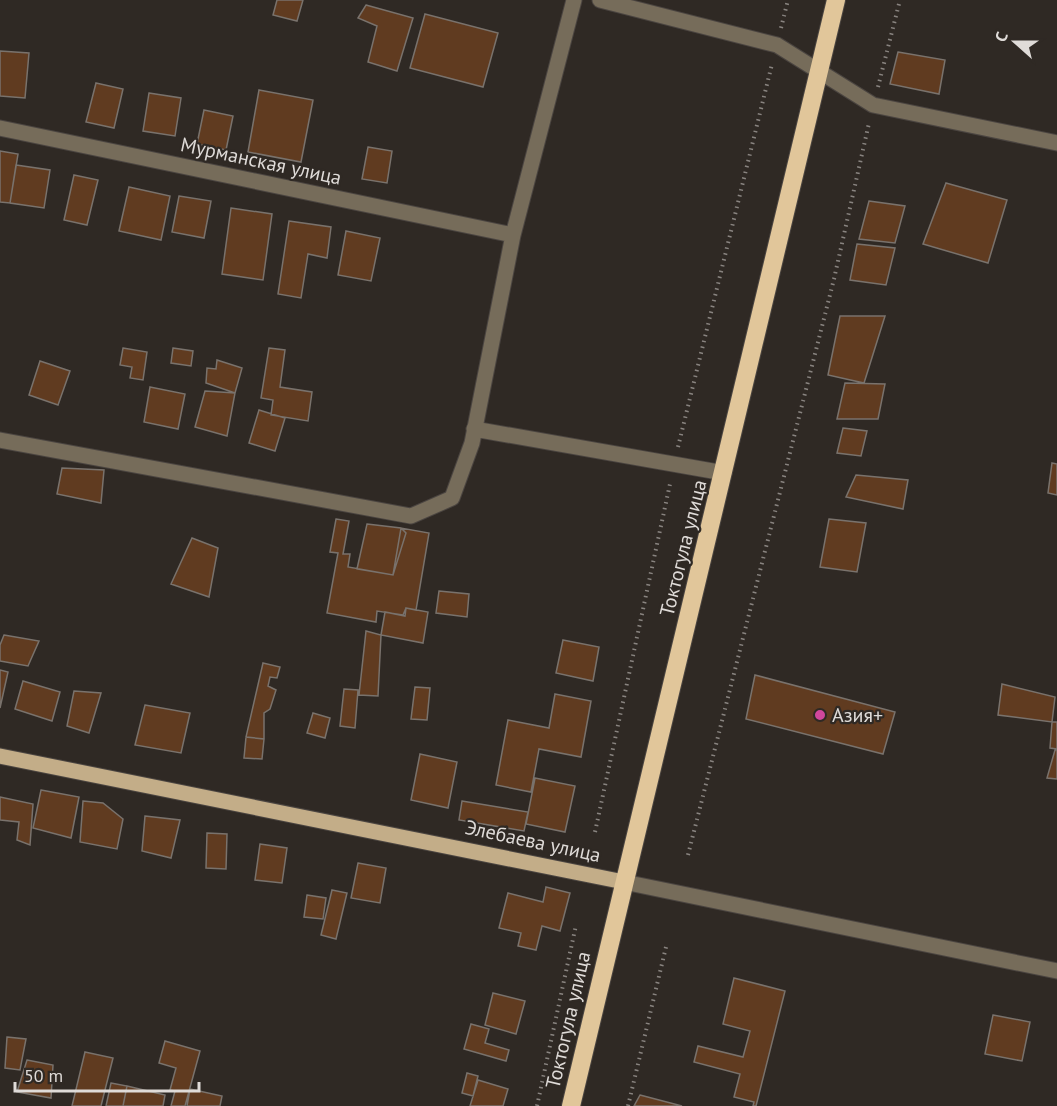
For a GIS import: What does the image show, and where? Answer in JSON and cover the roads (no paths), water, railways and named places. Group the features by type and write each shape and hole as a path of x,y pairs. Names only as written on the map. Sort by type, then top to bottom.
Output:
{"highway":[{"name":"Токтогула улица","path":"571,1106 836,0"}],"main road":[{"name":"Элебаева улица","path":"0,756 624,882"}],"street":[{"path":"0,440 411,516 452,498 474,429 513,235 574,0"},
{"path":"600,0 777,45 819,69 873,105 1057,143"},
{"name":"Мурманская улица","path":"0,128 513,235"},
{"path":"474,429 724,473"},
{"name":"Элебаева улица","path":"624,882 1057,971"}],"place":[{"name":"Aзия+","path":"820,715"}]}
